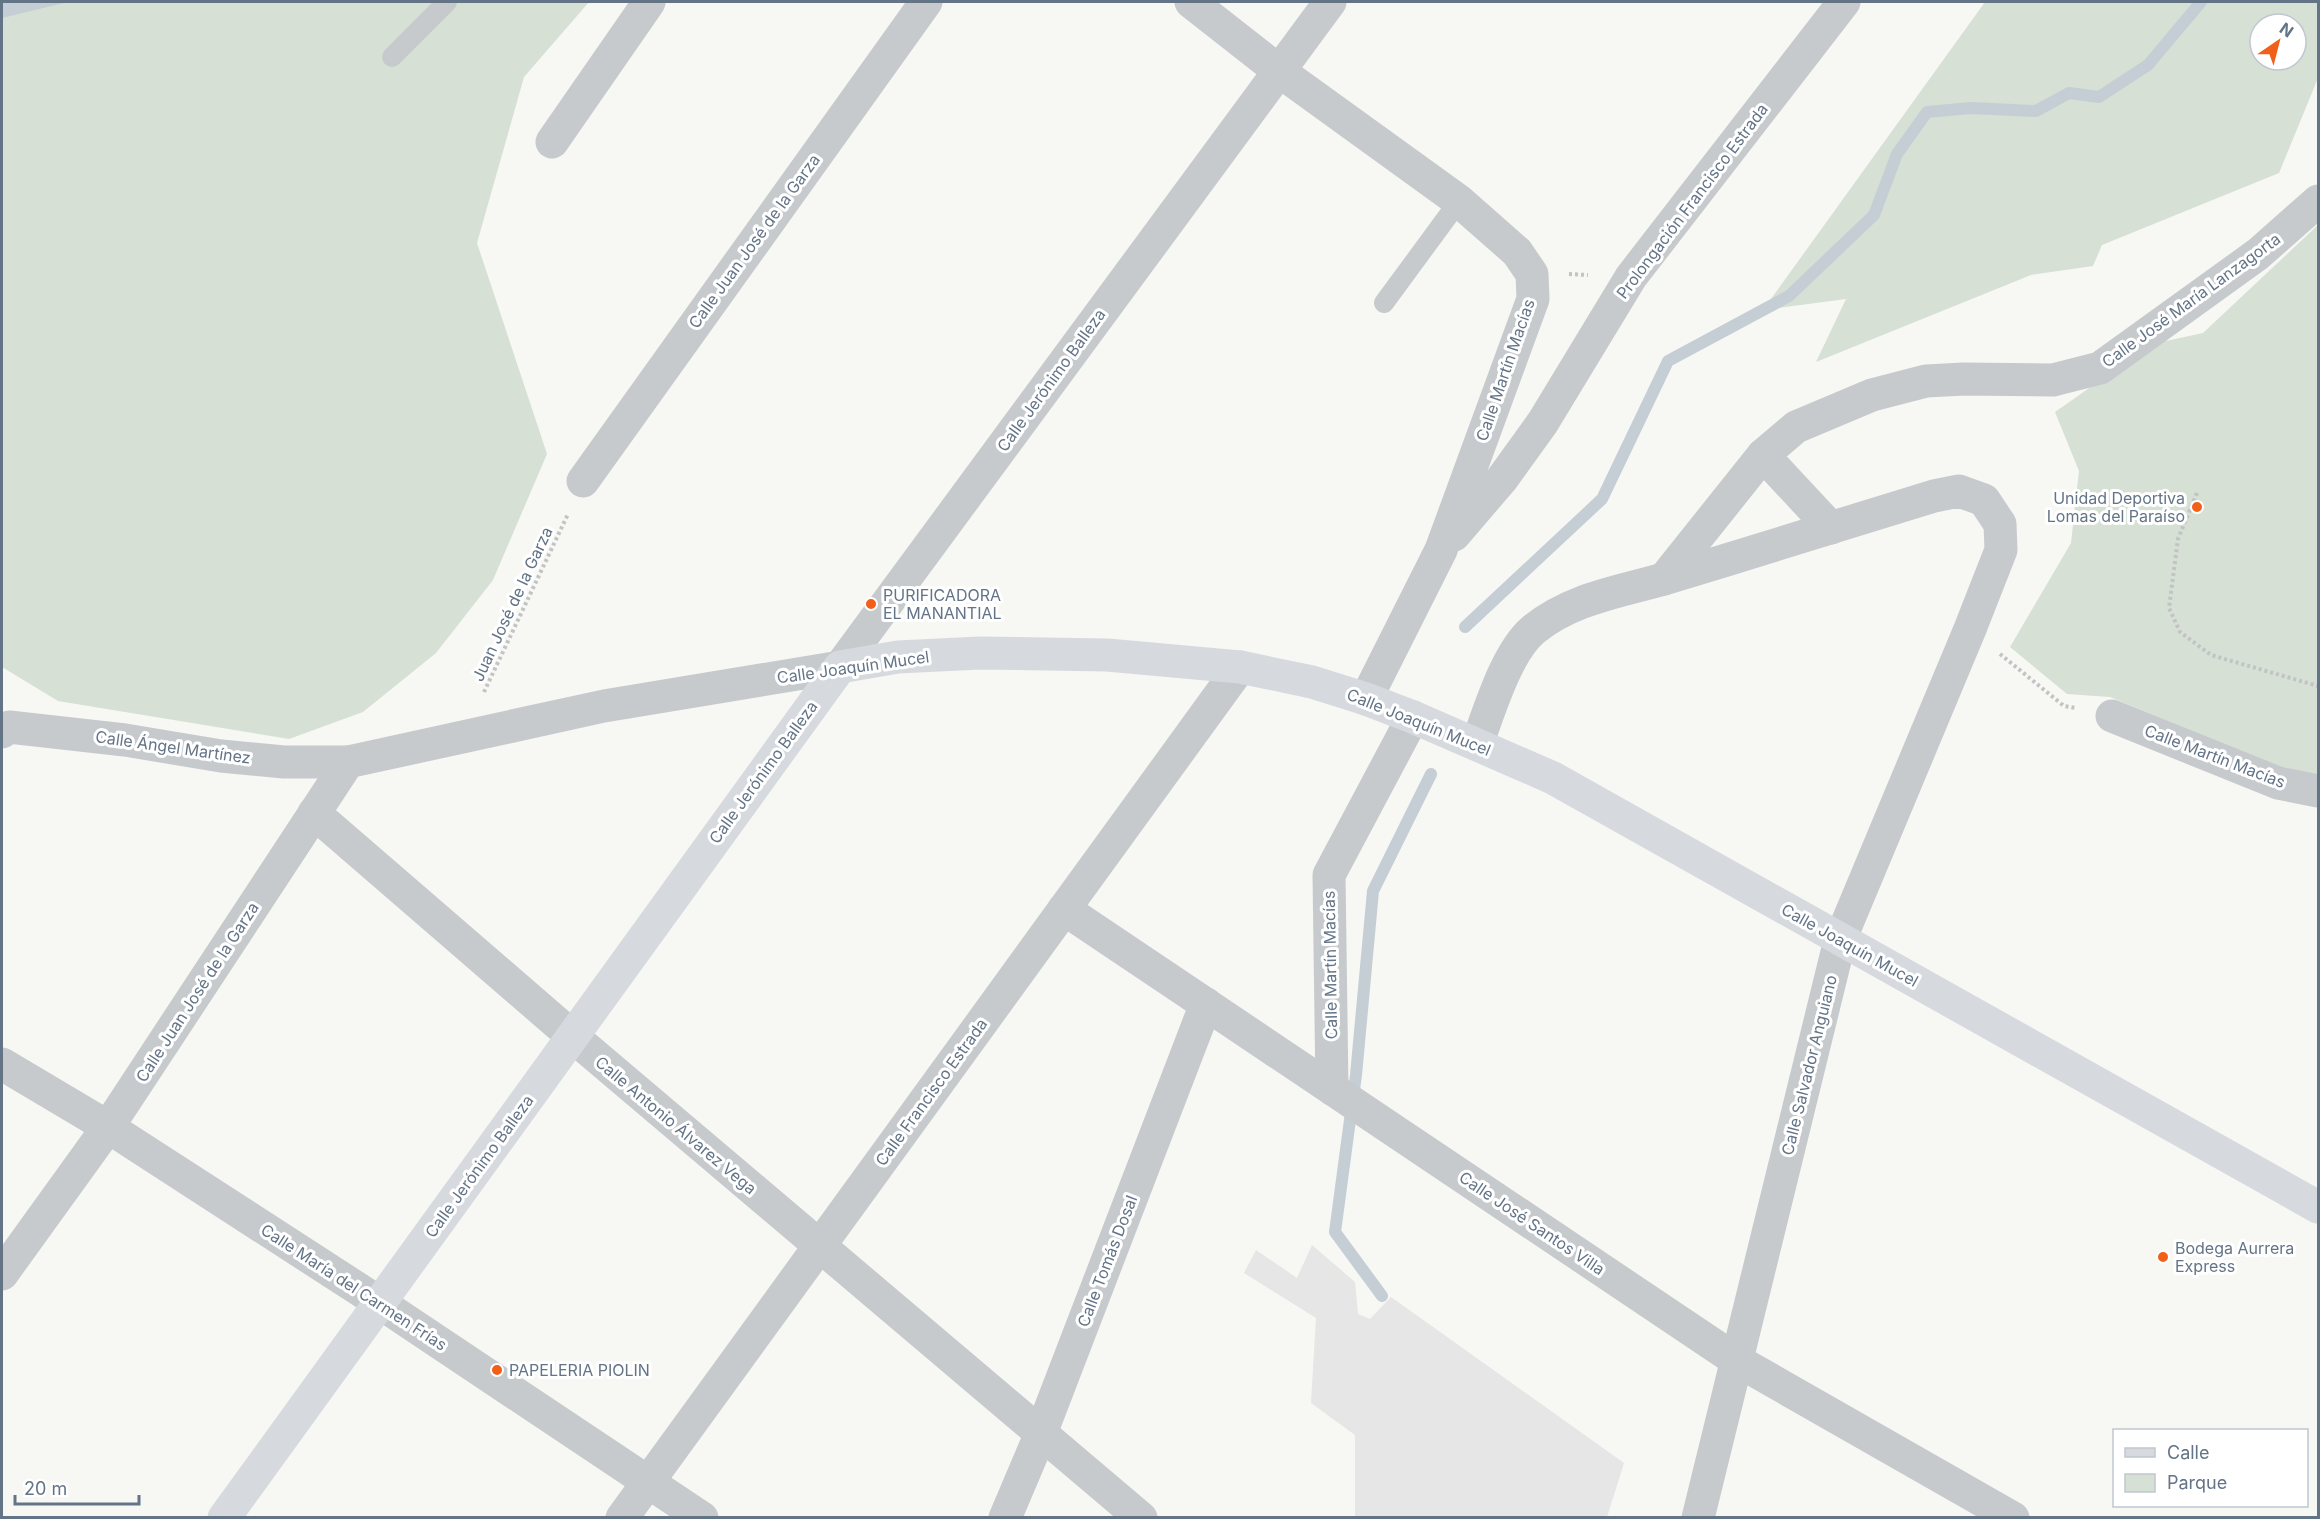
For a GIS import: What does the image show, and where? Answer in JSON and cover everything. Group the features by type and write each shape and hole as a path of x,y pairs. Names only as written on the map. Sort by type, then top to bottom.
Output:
{"street":[{"path":"552,142 649,2"},
{"name":"Calle Juan José de la Garza","path":"583,481 926,2"},
{"path":"1191,2 1279,71 1458,201 1517,252 1532,274"},
{"name":"Calle Jerónimo Balleza","path":"224,1518 840,667 1330,2"},
{"name":"Prolongación Francisco Estrada","path":"1441,550 1502,479 1543,423 1631,277 1843,2"},
{"name":"Calle José María Lanzagorta","path":"1664,579 1763,455 1796,427 1872,395 1916,384 1964,379 2054,380 2100,368 2258,254 2319,201"},
{"name":"Calle Martín Macías","path":"1366,699 1441,550 1533,298 1532,274"},
{"path":"1763,455 1831,528"},
{"path":"1477,744 1510,661 1532,631 1562,612 1591,597 1664,579 1935,496 1959,491 1984,500 2000,524 2001,550 1970,629"},
{"name":"Calle Salvador Anguiano","path":"1698,1518 1840,940 1970,629"},
{"name":"Calle Joaquín Mucel","path":"348,762 604,706 898,657 980,653 1107,655 1240,668 1312,682 1413,717 1553,778 2319,1207"},
{"name":"Calle Francisco Estrada","path":"622,1518 1240,668"},
{"name":"Calle Martín Macías","path":"2112,716 2278,783 2319,792"},
{"name":"Calle Martín Macías","path":"1332,1089 1329,876 1413,717"},
{"name":"Calle Ángel Martínez","path":"2,732 9,727 125,740 221,756 284,762 348,762"},
{"name":"Calle Juan José de la Garza","path":"2,1274 108,1127 348,762"},
{"name":"Calle Antonio Álvarez Vega","path":"314,813 572,1036 1141,1518"},
{"name":"Calle José Santos Villa","path":"1064,909 1736,1360 2013,1518"},
{"name":"Calle Tomás Dosal","path":"1005,1518 1041,1433 1206,1004"},
{"name":"Calle María del Carmen Frías","path":"2,1064 108,1127 380,1303 702,1518"}],"lane":[{"path":"392,57 447,2"},
{"path":"1384,303 1458,201"}],"path":[{"path":"1532,274 1631,277"},
{"name":"Juan José de la Garza","path":"464,736 583,481"},
{"path":"2197,493 2178,539 2169,608 2180,632 2211,655 2319,686"},
{"path":"1970,629 2064,706 2112,716"}],"shaded area":[{"path":"2,2 68,2 2,18"},
{"path":"1312,1245 1355,1282 1358,1314 1370,1319 1391,1297 1624,1463 1607,1517 1355,1517 1355,1435 1311,1403 1316,1318 1244,1273 1256,1250 1297,1278"}],"green space":[{"path":"2,2 589,2 524,77 477,243 547,454 493,580 436,653 363,712 289,739 58,701 2,667"},
{"path":"1985,2 2318,2 2318,78 2279,173 2102,245 2093,266 2031,275 1816,362 1846,299 1763,310"},
{"name":"Unidad Deportiva Lomas del Paraíso","path":"2318,225 2318,783 2110,697 2067,694 2010,647 2071,543 2079,471 2055,412 2152,344 2203,333"}],"waterway":[{"path":"1465,627 1602,499 1668,361 1789,296 1874,215 1897,154 1927,112 1971,108 2036,111 2069,93 2099,97 2148,65 2201,2"},
{"path":"1382,1296 1335,1232 1356,1075 1373,891 1431,774"}],"place":[{"name":"Unidad Deportiva Lomas del Paraíso","path":"2197,507"},
{"name":"PURIFICADORA EL MANANTIAL","path":"871,604"},
{"name":"Bodega Aurrera Express","path":"2163,1257"},
{"name":"PAPELERIA PIOLIN","path":"497,1370"}]}
